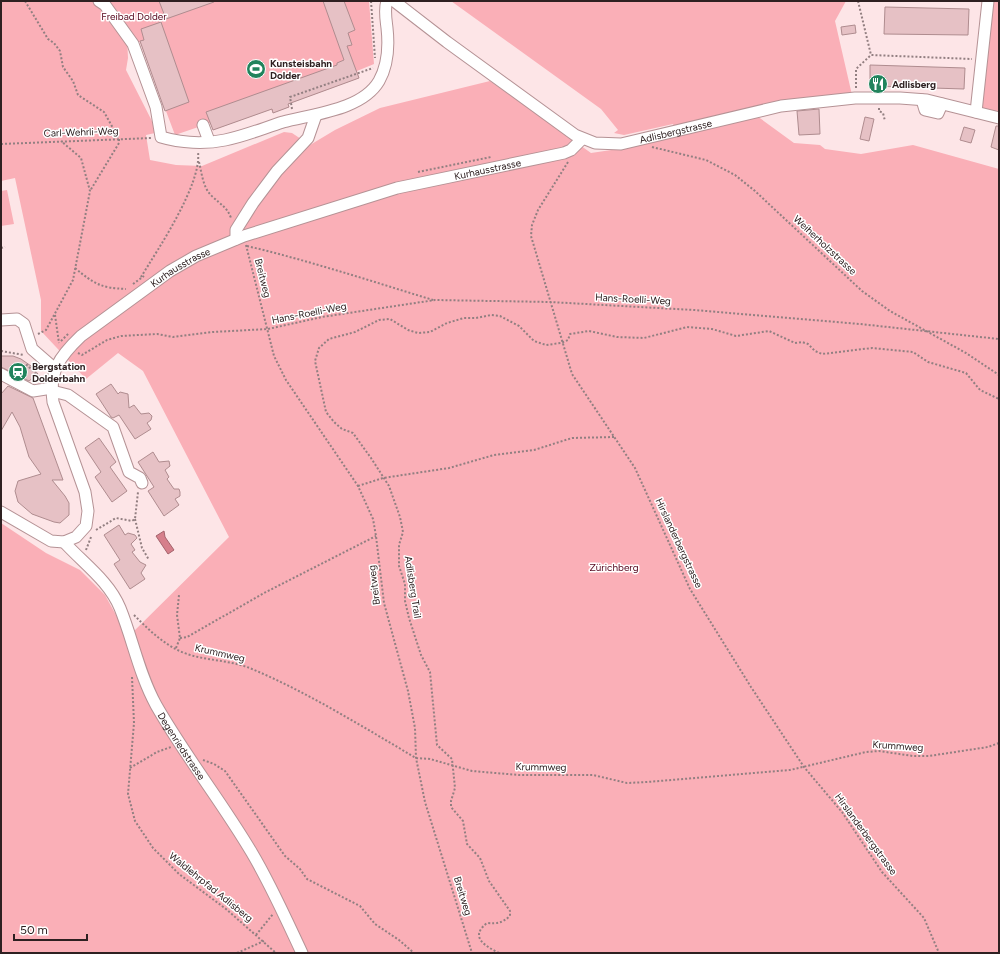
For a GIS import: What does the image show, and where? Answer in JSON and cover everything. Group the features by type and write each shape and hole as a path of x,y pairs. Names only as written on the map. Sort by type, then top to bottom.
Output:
{"street":[{"path":"100,1 120,24 133,44 156,107 162,137 173,141 196,142 224,140 285,122 316,115 356,101 368,95 379,80 386,60 388,38 385,8 387,1"},
{"name":"Adlisbergstrasse","path":"394,1 441,38 582,139 608,144 634,142 781,106 855,98 900,98 922,100 999,118"},
{"path":"976,112 988,1"},
{"path":"240,238 253,203 276,171 308,138 316,115"},
{"path":"203,125 209,141"},
{"name":"Kurhausstrasse","path":"64,542 76,537 86,526 88,511 85,492 54,402 52,389 55,369 63,346 81,336 170,271 196,256 240,238 338,205 397,188 564,153 571,150 582,139"},
{"path":"1,320 17,319 24,324 32,349 55,369"},
{"path":"1,374 33,391 52,389 68,395 112,427 129,472 140,478 142,483"},
{"path":"1,512 38,536 51,541 64,542"},
{"name":"Degenriedstrasse","path":"64,542 95,572 110,591 120,608 137,663 155,704 179,743 252,852 302,953"}],"path":[{"path":"26,1 48,39 54,43 60,51 63,67 73,81 78,95 104,112 119,139 119,142 90,191 73,280 55,314 42,333 28,338"},
{"path":"371,1 376,60"},
{"path":"858,1 871,55"},
{"path":"855,98 856,69 871,55 981,59"},
{"path":"293,109 290,97 376,67"},
{"name":"Carl-Wehrli-Weg","path":"1,144 162,137"},
{"path":"61,141 81,158 90,191"},
{"name":"Breitweg","path":"196,142 203,181 208,191 229,212 240,238 268,329 274,356 286,380 358,486 373,519 384,603 408,690 415,728 416,758 425,802 472,953"},
{"name":"Weiherholzstrasse","path":"634,142 706,160 735,175 755,191 862,291 890,311 966,353 999,375"},
{"name":"Hirslanderbergstrasse","path":"571,150 566,166 538,210 532,225 531,236 533,248 572,374 635,468 690,589 755,693 804,767 842,812 882,872 924,918 939,953"},
{"path":"141,278 179,215 199,161"},
{"path":"240,238 366,280 435,300"},
{"path":"1,248 5,247"},
{"path":"75,268 91,281 106,288 126,289"},
{"name":"Hans-Roelli-Weg","path":"63,346 82,354 107,340 121,336 158,334 173,337 213,332 268,329 322,317 435,300 550,302 694,310 999,339"},
{"path":"55,314 63,346"},
{"name":"Adlisberg Trail","path":"499,953 488,949 480,941 479,933 482,927 487,923 498,924 504,921 510,916 510,911 489,881 480,858 467,844 463,821 451,807 451,801 455,788 452,759 437,745 430,672 421,655 405,601 405,584 399,566 399,545 403,532 400,517 389,486 352,433 342,429 326,412 323,390 317,375 315,361 320,348 329,339 355,332 379,320 390,319 408,330 418,333 430,332 446,323 464,318 476,318 491,314 500,316 519,326 534,341 546,345 562,343"},
{"path":"562,343 568,340 570,334 588,331 617,337 644,338 688,327 712,329 736,336 769,331 795,343 802,342 808,344 815,351 822,354 872,348 913,352 928,362 966,373 980,390 999,399"},
{"path":"1,351 40,357"},
{"path":"21,372 27,365 35,374"},
{"path":"358,486 383,478 449,468 494,455 551,446 572,438 614,436"},
{"path":"142,483 138,487 135,519 142,548 149,560"},
{"path":"79,558 86,551 88,541 97,528 116,518 132,522 135,519"},
{"path":"180,638 187,637 266,592 376,536"},
{"path":"176,648 180,638 177,615 179,595"},
{"name":"Krummweg","path":"120,608 127,608 154,634 188,654 236,663 253,669 326,706 416,758 430,759 452,767 472,771 519,775 593,775 627,783 722,777 804,767 866,752 879,751 913,756 929,756 988,747 999,743"},
{"name":"Waldlehrpfad Adlisberg","path":"137,663 132,670 134,724 128,794 135,821 153,848 179,874 256,934 276,953"},
{"path":"130,768 158,752 179,743"},
{"path":"187,755 214,764 225,771 285,856 300,868 307,879 360,906 375,924 400,940 414,953"},
{"path":"256,934 280,906"},
{"path":"237,953 264,941"}],"green space":[{"name":"Zürichberg","path":"1,1 96,1 127,38 128,58 126,70 156,129 155,133 146,135 150,160 176,165 202,166 284,132 292,133 310,145 335,130 380,108 490,81 591,153 625,148 678,135 673,124 624,135 614,133 618,130 601,109 451,1 846,1 835,21 852,95 757,116 794,143 820,145 825,149 861,154 913,145 999,169 999,953 1,953 1,523 46,553 80,570 105,595 128,637 229,537 143,371 118,353 86,379 41,331 41,300 15,178 1,181"},
{"name":"Kunsteisbahn Dolder","path":"103,1 369,1 374,64 357,71 359,78 288,104 289,107 273,113 271,109 213,130 210,123 175,135 140,42 135,43"},
{"path":"991,1 999,1 999,122 979,110"},
{"path":"7,190 14,224 1,226 1,191"}],"shaded area":[{"path":"164,531 165,537 174,550 168,554 156,536"}],"building":[{"path":"159,1 214,1 214,2 166,19"},
{"path":"323,1 344,1 355,30 348,33 352,45 347,46 359,78 288,104 289,107 273,113 272,109 213,130 206,112 337,65 337,63 344,60"},
{"path":"885,7 969,9 968,35 884,34"},
{"path":"161,22 189,102 165,111 140,41 144,40 141,29"},
{"path":"855,25 856,33 842,35 841,27"},
{"path":"870,65 965,68 964,89 870,86"},
{"path":"819,109 820,134 799,135 797,111"},
{"path":"865,117 874,119 869,141 860,139"},
{"path":"996,126 999,126 999,150 991,147"},
{"path":"964,127 975,130 971,143 960,140"},
{"name":"Bergstation Dolderbahn","path":"1,356 13,356 21,359 31,366 38,374 29,381 1,367"},
{"path":"111,384 118,394 120,392 128,394 129,408 134,405 141,414 149,413 152,416 151,420 147,423 151,429 135,439 119,415 113,418 111,417 96,394"},
{"path":"8,386 33,398 63,480 52,480 69,503 69,515 60,523 32,514 18,502 15,491 18,481 41,474 29,457 20,427 12,412 1,431 1,394"},
{"path":"99,438 116,462 110,467 127,491 112,502 95,477 101,472 85,448"},
{"path":"153,452 159,462 169,461 170,466 165,470 169,477 167,479 174,489 179,489 180,492 180,496 175,499 179,505 164,516 148,491 154,487 138,462"},
{"path":"119,525 125,535 128,533 135,535 137,538 131,544 135,550 132,552 140,562 146,565 141,573 145,579 130,589 114,564 120,560 104,535"}],"place":[{"name":"Kunsteisbahn Dolder","path":"256,69"},
{"name":"Adlisberg","path":"878,84"},
{"name":"Bergstation Dolderbahn","path":"18,372"}],"park label":[{"name":"Freibad Dolder","path":"134,16"}]}
